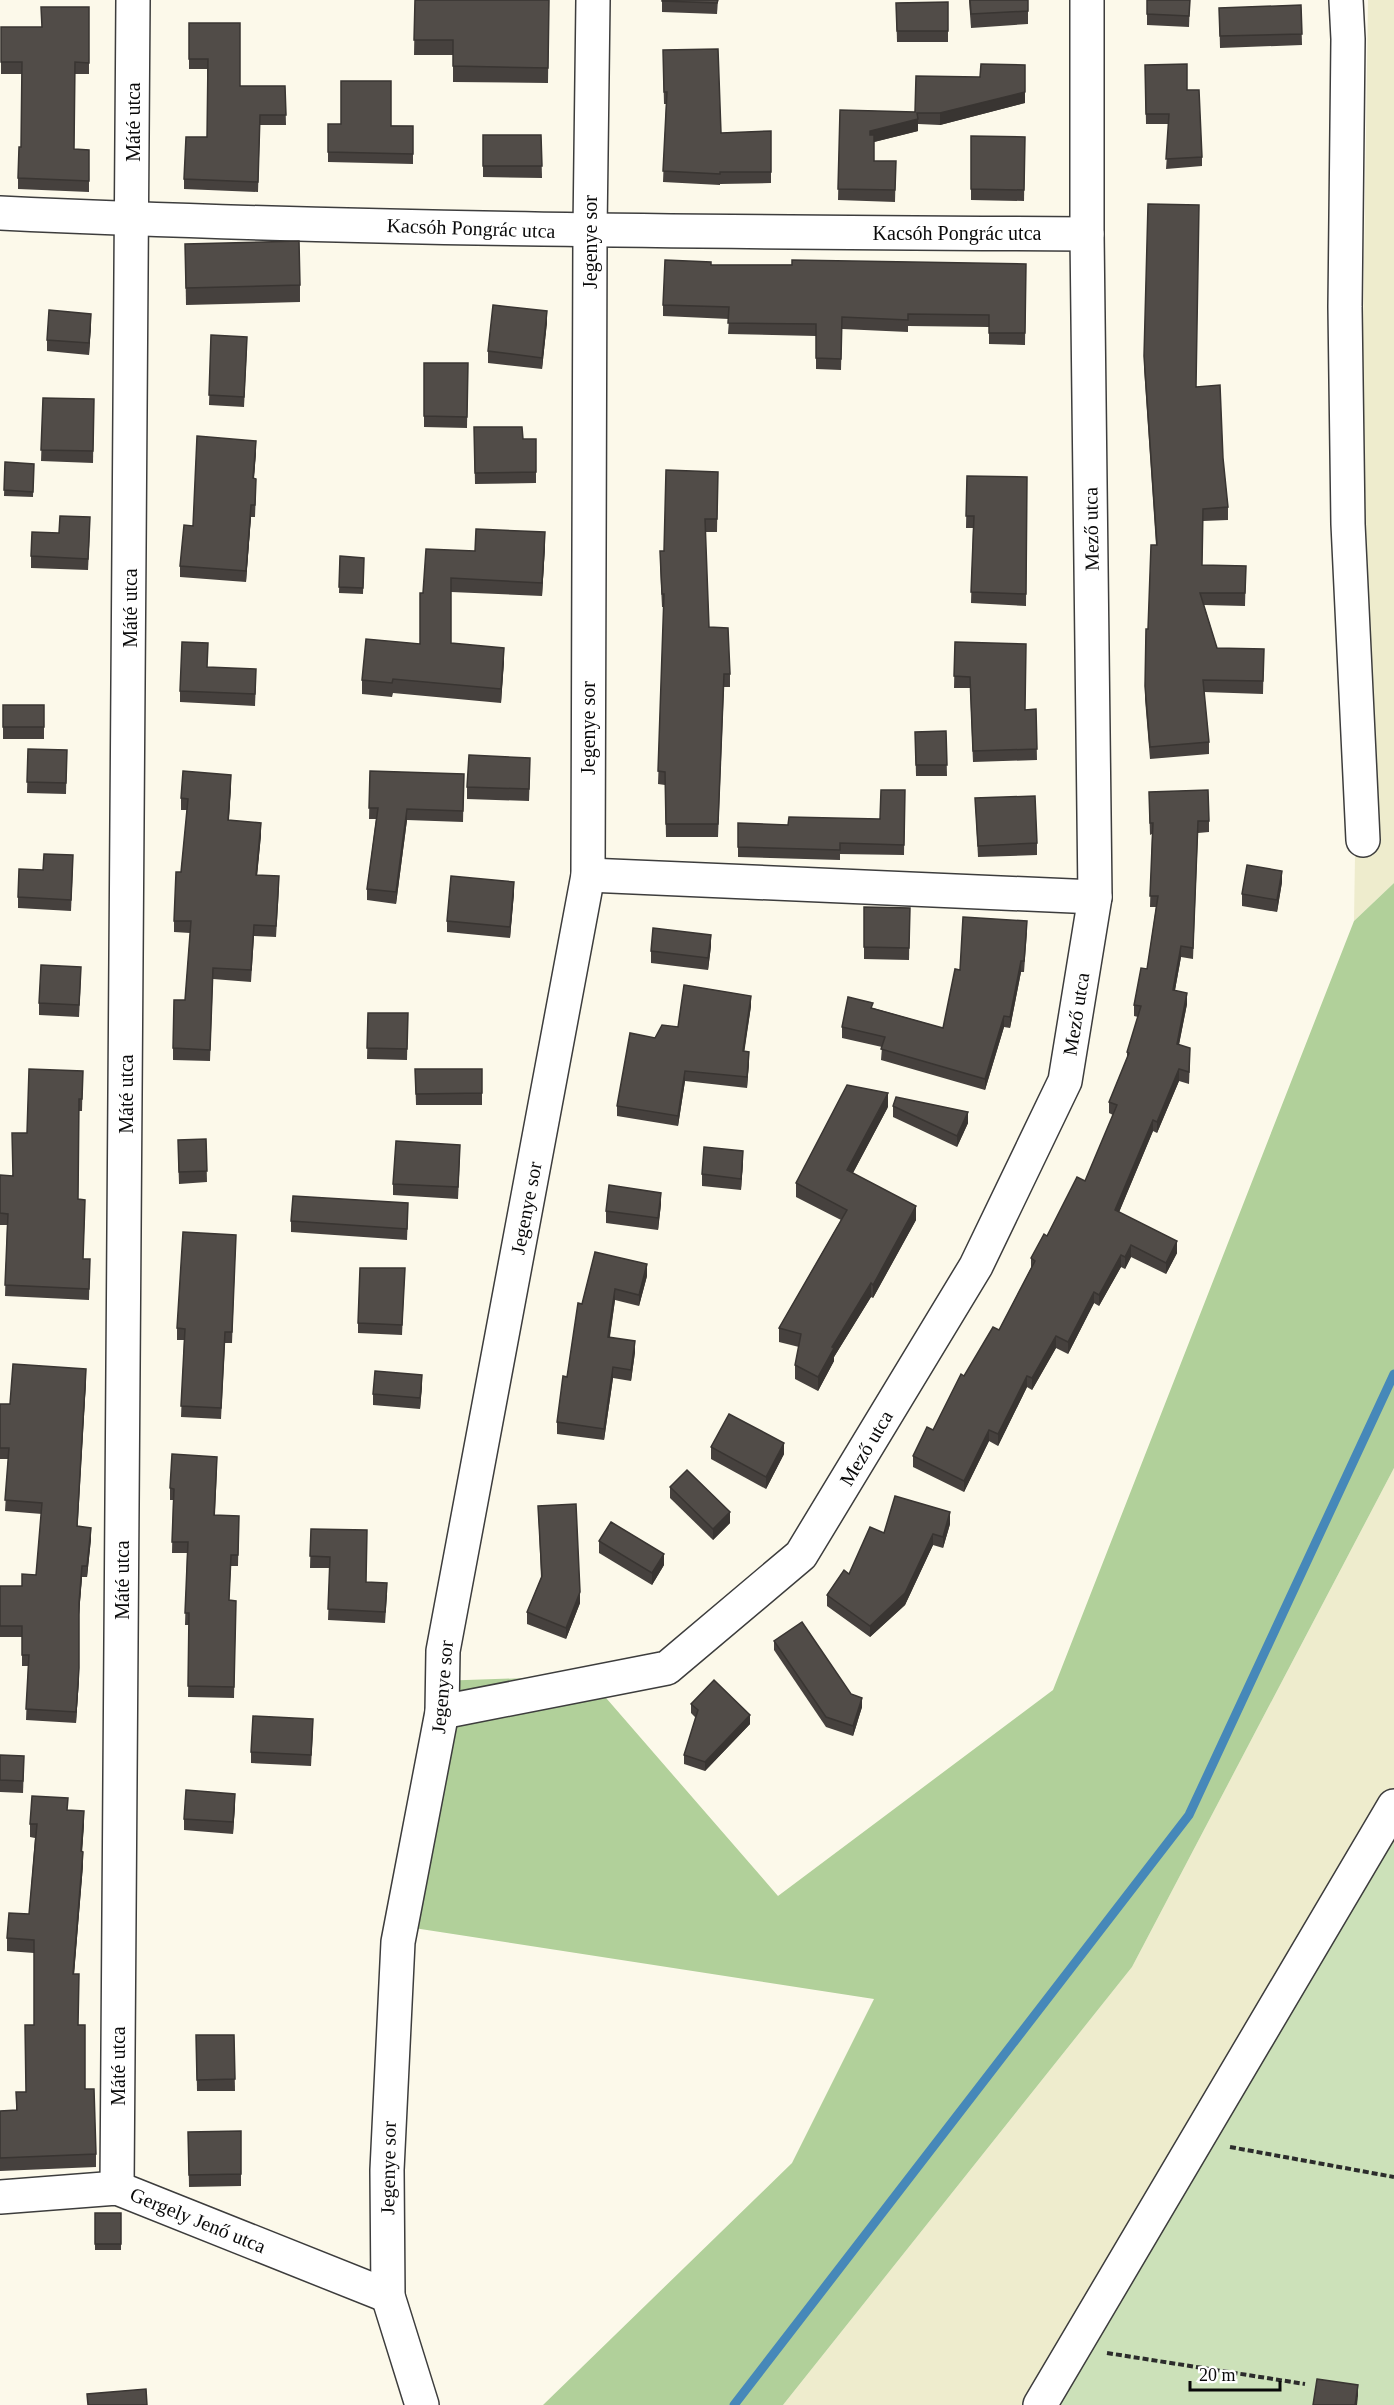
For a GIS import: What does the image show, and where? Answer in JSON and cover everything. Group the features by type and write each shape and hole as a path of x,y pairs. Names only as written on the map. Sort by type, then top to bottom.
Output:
{"street":[{"name":"Máté utca","path":"117,2188 133,0"},
{"name":"Jegenye sor","path":"422,2405 388,2296 387,2170 398,1942 442,1712 443,1651 588,875 593,0"},
{"name":"Mező utca","path":"442,1712 668,1668 801,1555 976,1266 1065,1081 1095,897 1087,234 1087,0"},
{"path":"1346,0 1348,39 1345,307 1348,524 1363,840"},
{"name":"Kacsóh Pongrác utca","path":"0,213 133,219 590,231 1087,234"},
{"path":"588,875 1095,897"},
{"path":"1040,2405 1394,1806"},
{"name":"Gergely Jenő utca","path":"0,2197 117,2188 388,2296"}],"path":[{"path":"1196,2141 1394,2177"},
{"path":"1074,2348 1305,2384"}],"shaded area":[{"path":"1368,0 1394,0 1394,883 1354,921"},
{"path":"1394,1468 1394,1806 1040,2405 783,2405 1132,1967"}],"green space":[{"path":"1394,883 1394,1468 1132,1967 783,2405 543,2405 792,2163 874,1999 414,1928 437,1681 587,1676 778,1896 1053,1690 1354,921"},
{"path":"1394,1806 1394,2405 1040,2405"}],"building":[{"path":"415,0 549,0 548,68 453,66 453,40 414,40"},
{"path":"662,0 718,0 717,3"},
{"path":"970,0 1028,0 1028,11 971,14"},
{"path":"1147,0 1190,0 1189,16 1147,14"},
{"path":"948,2 948,31 897,31 896,3"},
{"path":"1301,5 1302,34 1220,36 1219,8"},
{"path":"41,7 89,7 89,63 75,62 74,149 89,150 89,181 18,178 19,147 21,147 22,62 1,62 1,27 42,27"},
{"path":"189,23 240,23 240,86 285,86 286,115 260,115 258,182 184,179 186,137 207,137 208,59 189,59"},
{"path":"718,49 721,133 771,131 771,172 720,172 720,174 663,171 667,92 664,92 663,50"},
{"path":"981,64 1025,65 1025,92 940,113 917,113 918,119 870,131 870,135 874,135 874,161 896,161 895,190 838,189 840,110 915,112 916,76 980,77"},
{"path":"1187,64 1187,90 1199,90 1202,157 1166,159 1169,114 1146,114 1145,65"},
{"path":"341,81 391,81 391,126 413,126 413,154 328,152 328,124 341,124"},
{"path":"483,135 541,135 542,166 483,166"},
{"path":"971,136 1025,137 1024,190 971,189"},
{"path":"1148,204 1199,205 1196,387 1220,385 1228,507 1203,509 1202,565 1246,566 1245,593 1200,593 1217,648 1264,649 1263,681 1203,680 1209,742 1150,747 1145,686 1146,629 1148,629 1151,545 1157,545 1144,356"},
{"path":"299,241 300,285 186,288 185,244"},
{"path":"665,260 711,262 711,265 792,265 792,260 1026,264 1025,333 989,333 989,315 908,314 908,320 842,317 841,359 816,358 816,324 728,323 729,307 663,305"},
{"path":"493,305 547,311 542,358 488,351"},
{"path":"49,310 91,314 89,343 47,340"},
{"path":"211,335 247,337 244,397 209,395"},
{"path":"424,363 468,363 467,417 424,416"},
{"path":"43,398 94,399 93,451 41,450"},
{"path":"474,427 522,427 523,439 536,439 536,472 475,473"},
{"path":"197,436 256,441 253,478 256,479 255,505 251,505 246,571 180,566 184,525 193,526"},
{"path":"5,462 34,464 33,492 4,490"},
{"path":"666,470 718,472 717,519 705,519 709,627 728,628 730,674 724,674 718,824 666,824 665,772 658,771 664,594 662,594 660,551 664,551"},
{"path":"967,476 1027,477 1026,594 971,592 974,516 966,516"},
{"path":"60,516 90,517 88,559 31,556 32,532 59,533"},
{"path":"476,529 545,532 542,583 451,578 451,643 504,648 501,689 393,679 392,683 362,680 366,639 420,644 420,593 423,593 426,549 475,551"},
{"path":"340,556 364,558 363,588 339,587"},
{"path":"182,642 208,643 207,667 256,669 255,694 180,691"},
{"path":"955,642 1026,644 1025,710 1036,709 1037,749 973,751 970,677 954,676"},
{"path":"3,705 44,705 44,727 3,727"},
{"path":"946,731 947,765 916,765 915,732"},
{"path":"28,749 67,750 66,783 27,782"},
{"path":"469,755 530,758 529,789 467,787"},
{"path":"183,771 231,775 228,820 261,823 256,875 279,876 276,926 254,925 251,970 213,968 210,1050 173,1048 174,1000 185,1000 191,921 174,921 176,872 181,872 188,799 181,798"},
{"path":"370,771 464,774 463,811 407,809 396,892 367,889 378,808 369,808"},
{"path":"881,790 905,790 904,845 840,843 840,850 738,847 738,823 788,825 789,817 880,819"},
{"path":"1208,790 1209,821 1198,821 1193,948 1181,946 1173,990 1187,993 1177,1044 1190,1048 1189,1072 1179,1069 1157,1122 1153,1120 1115,1210 1177,1241 1166,1263 1131,1245 1125,1257 1121,1255 1099,1295 1094,1292 1068,1342 1056,1336 1032,1378 1027,1376 998,1434 989,1430 964,1481 913,1456 927,1427 933,1430 961,1374 964,1376 993,1327 999,1330 1035,1261 1031,1258 1044,1234 1047,1236 1077,1177 1085,1181 1117,1105 1109,1102 1129,1053 1127,1052 1141,1006 1134,1005 1141,968 1147,969 1158,896 1150,896 1153,823 1150,823 1149,792"},
{"path":"1035,796 1037,843 978,846 975,798"},
{"path":"44,854 73,855 71,900 18,897 19,869 43,870"},
{"path":"1247,865 1282,871 1277,900 1242,894"},
{"path":"451,876 514,882 510,927 447,921"},
{"path":"864,907 910,908 909,948 864,947"},
{"path":"963,917 1027,921 1024,961 1021,961 1010,1017 1004,1016 985,1079 881,1049 885,1037 842,1027 848,997 873,1003 871,1008 943,1028 955,969 960,970"},
{"path":"653,928 711,935 708,958 651,951"},
{"path":"41,965 81,967 79,1005 39,1003"},
{"path":"684,985 751,996 743,1051 749,1052 747,1077 685,1071 678,1116 617,1106 630,1033 655,1038 662,1025 678,1027"},
{"path":"368,1013 408,1013 407,1049 367,1048"},
{"path":"29,1069 83,1071 82,1099 79,1099 78,1199 85,1200 83,1259 90,1259 89,1289 5,1285 8,1214 0,1213 0,1175 13,1176 12,1133 27,1133"},
{"path":"415,1069 482,1069 482,1093 416,1094"},
{"path":"847,1085 888,1093 847,1170 916,1206 873,1285 871,1283 832,1347 834,1348 818,1377 795,1365 801,1334 779,1328 847,1210 796,1183"},
{"path":"896,1097 968,1112 957,1136 893,1106"},
{"path":"206,1139 207,1171 179,1172 178,1140"},
{"path":"396,1141 460,1145 458,1187 393,1184"},
{"path":"704,1147 743,1151 741,1179 702,1174"},
{"path":"609,1185 661,1193 658,1218 606,1211"},
{"path":"293,1196 408,1203 407,1229 291,1221"},
{"path":"183,1232 236,1235 232,1332 225,1332 221,1408 181,1406 185,1329 177,1328"},
{"path":"595,1252 647,1264 639,1295 615,1289 608,1337 635,1341 631,1370 613,1367 604,1429 557,1422 563,1376 567,1377 578,1303 582,1304"},
{"path":"360,1268 405,1268 402,1325 358,1323"},
{"path":"13,1364 86,1369 77,1526 91,1528 87,1566 82,1566 76,1712 26,1709 29,1655 22,1655 22,1626 0,1626 0,1586 22,1586 22,1574 36,1575 42,1503 5,1500 9,1448 0,1448 0,1404 10,1404"},
{"path":"375,1371 422,1375 420,1398 373,1394"},
{"path":"729,1414 784,1443 766,1477 711,1447"},
{"path":"172,1454 217,1457 214,1515 239,1516 238,1555 231,1555 229,1600 236,1601 234,1687 188,1686 189,1613 185,1613 188,1542 172,1542 174,1489 170,1488"},
{"path":"687,1470 730,1512 713,1529 670,1487"},
{"path":"895,1496 950,1512 943,1537 933,1534 905,1593 870,1626 827,1595 844,1570 849,1574 870,1527 884,1533"},
{"path":"576,1504 580,1592 566,1628 527,1612 542,1576 538,1506"},
{"path":"611,1522 664,1554 652,1573 599,1541"},
{"path":"311,1529 367,1530 366,1582 387,1583 385,1612 328,1609 330,1557 310,1556"},
{"path":"802,1622 851,1694 862,1698 853,1726 826,1717 774,1641"},
{"path":"714,1680 750,1715 705,1762 684,1755 698,1710 691,1704"},
{"path":"253,1716 313,1719 311,1755 251,1752"},
{"path":"0,1755 24,1756 23,1781 0,1780"},
{"path":"186,1790 235,1794 233,1822 184,1819"},
{"path":"32,1796 68,1798 67,1810 84,1811 73,1974 79,1974 78,2025 85,2025 85,2089 94,2089 96,2154 0,2158 0,2111 17,2110 16,2092 26,2092 25,2025 34,2025 34,1940 7,1938 9,1913 29,1914 37,1824 30,1824"},
{"path":"196,2035 234,2035 235,2079 197,2080"},
{"path":"241,2131 241,2174 189,2175 188,2132"},
{"path":"95,2213 121,2213 121,2244 95,2244"},
{"path":"1317,2379 1358,2385 1355,2405 1313,2405"},
{"path":"146,2389 147,2405 88,2405 87,2394"}],"waterway":[{"path":"734,2405 1189,1815 1394,1374"}]}
